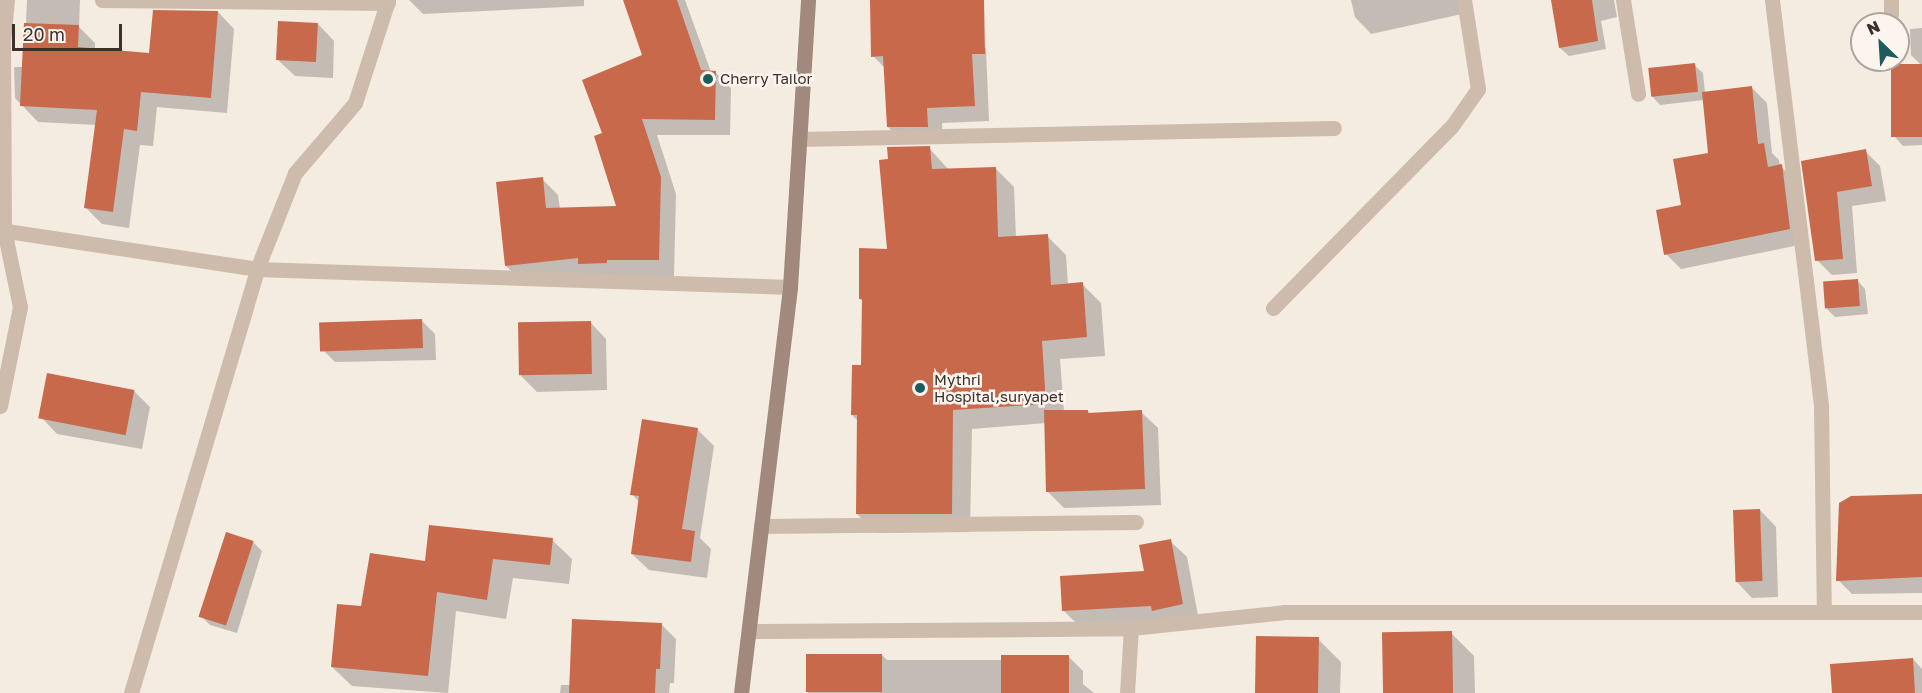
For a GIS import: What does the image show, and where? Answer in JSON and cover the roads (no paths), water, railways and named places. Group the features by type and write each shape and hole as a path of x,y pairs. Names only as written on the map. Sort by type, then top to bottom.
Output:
{"main road":[{"path":"741,693 790,287 808,0"}],"street":[{"path":"0,406 20,307 2,230 3,42 7,0"},
{"path":"102,0 388,1 356,103 295,173 257,269 130,693"},
{"path":"1273,308 1452,126 1478,89 1464,0"},
{"path":"1623,0 1638,94"},
{"path":"1772,0 1821,406 1824,611"},
{"path":"800,139 1334,128"},
{"path":"2,230 257,269 790,287"},
{"path":"761,526 1136,522"},
{"path":"749,631 1131,628 1285,612 1922,612"},
{"path":"1127,693 1131,628"}],"place":[{"name":"Cherry Tailor","path":"708,79"},
{"name":"Mythri Hospital,suryapet","path":"920,388"}]}
